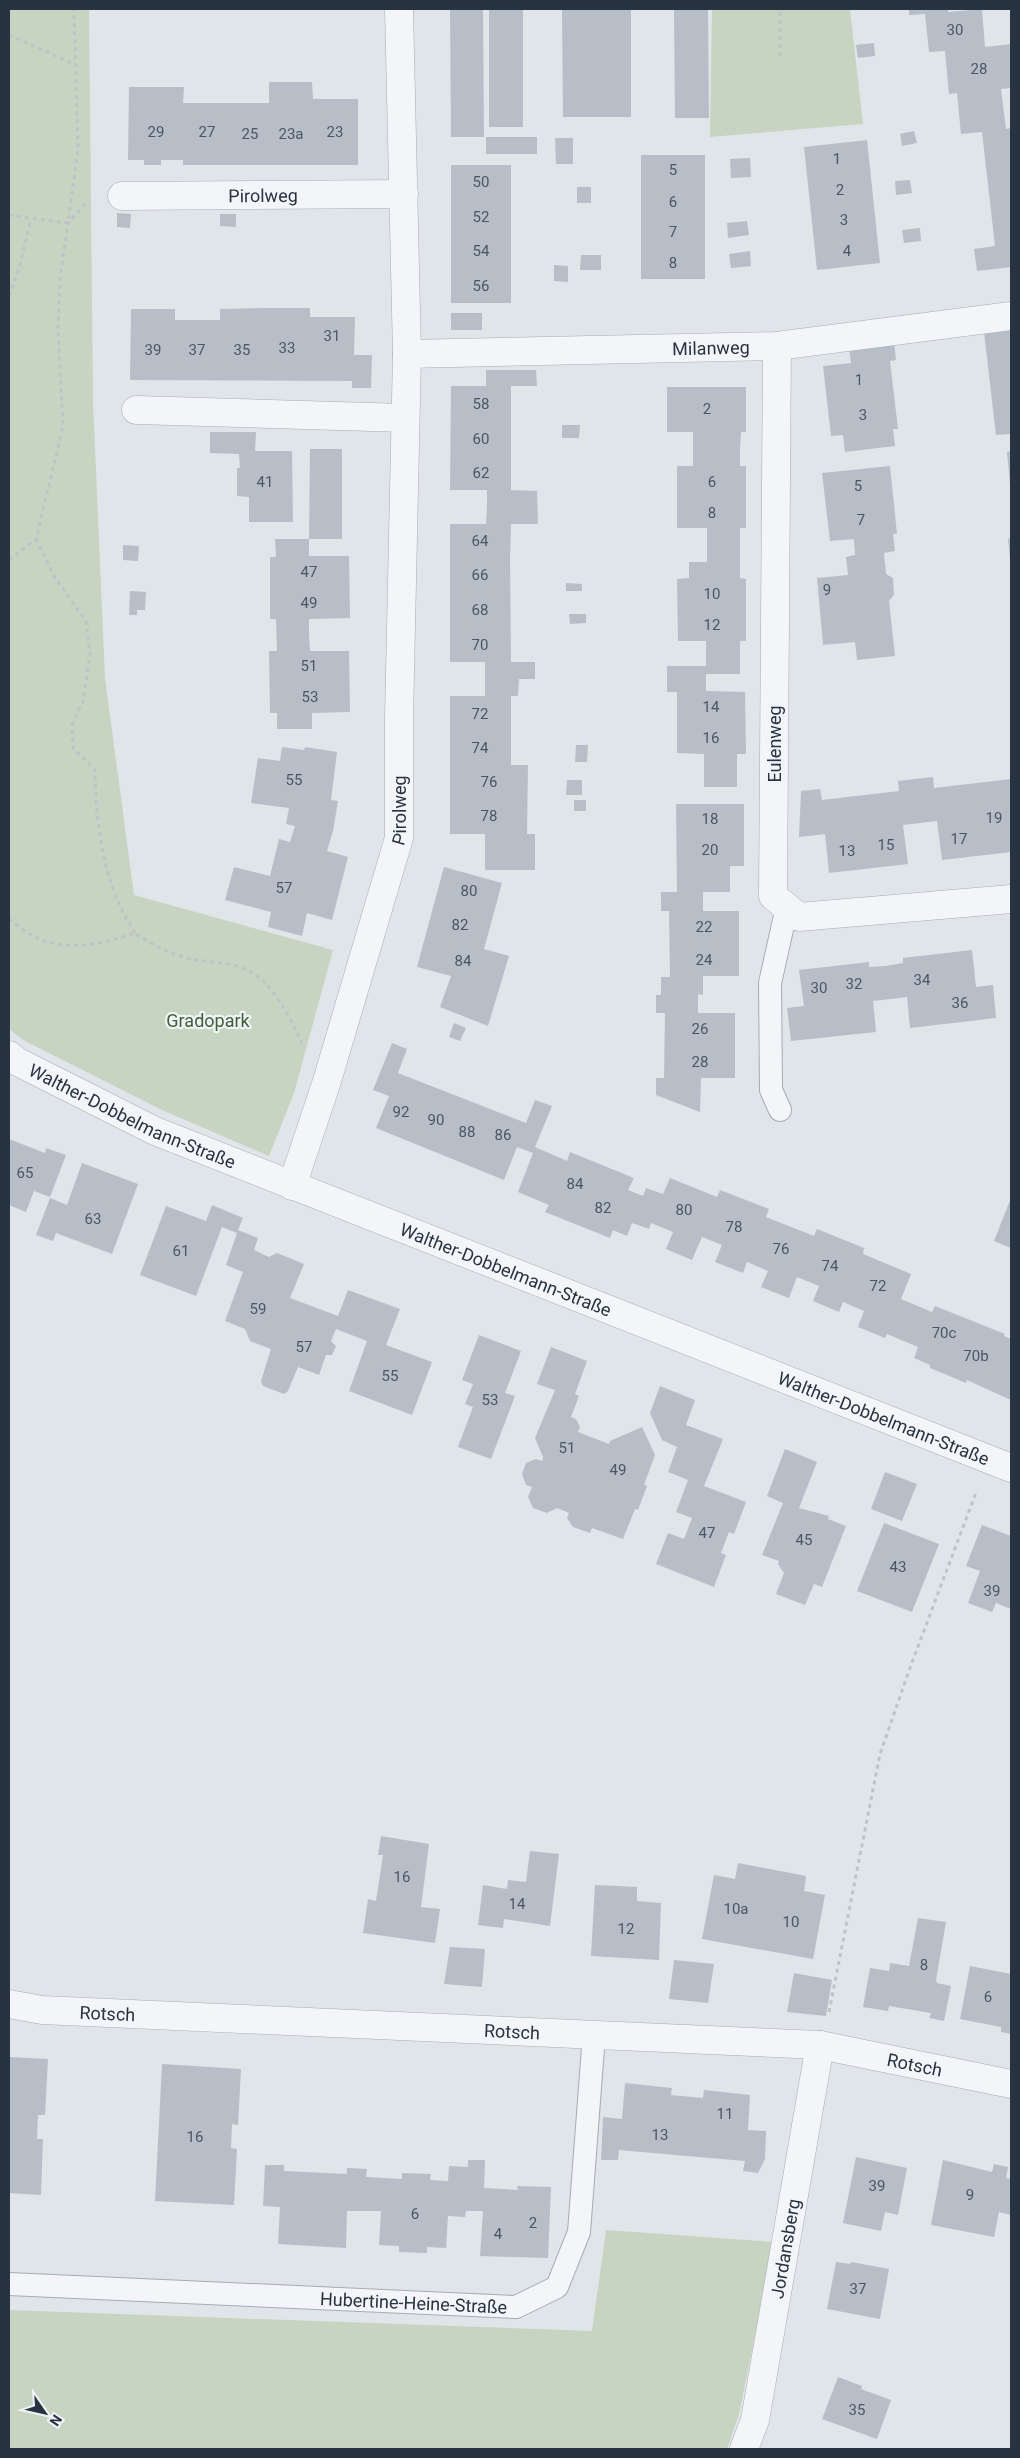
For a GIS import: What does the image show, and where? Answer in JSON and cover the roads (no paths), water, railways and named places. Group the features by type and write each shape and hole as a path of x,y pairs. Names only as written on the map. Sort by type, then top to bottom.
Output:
{"street":[{"name":"Pirolweg","path":"292,1186 327,1081 399,838 398,718 407,354 400,9"},
{"name":"Pirolweg","path":"122,196 404,194"},
{"name":"Milanweg","path":"407,354 776,346 1011,316"},
{"name":"Eulenweg","path":"776,346 773,896 799,917 1011,899"},
{"path":"136,410 405,418"},
{"name":"Walther-Dobbelmann-Straße","path":"9,1055 16,1061 155,1131 1000,1464"},
{"name":"Rotsch","path":"9,2004 42,2010 820,2045 1011,2084"},
{"name":"Jordansberg","path":"744,2449 755,2420 820,2045"}],"lane":[{"path":"780,1110 771,1090 770,983 787,907"},
{"name":"Hubertine-Heine-Straße","path":"9,2284 516,2307 556,2287 579,2232 594,2035"}],"park label":[{"name":"Gradopark","path":"208,1020"}]}
